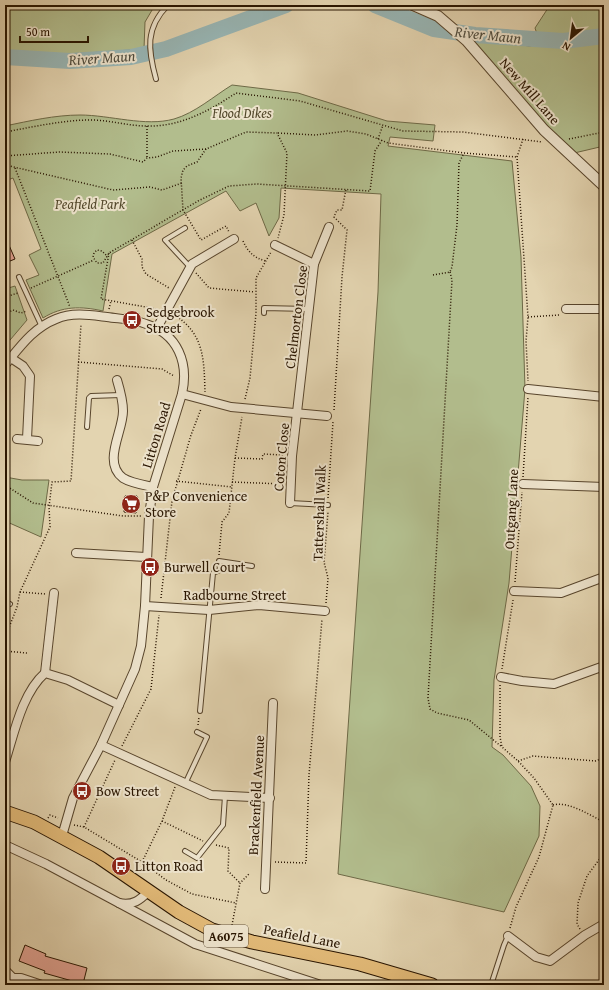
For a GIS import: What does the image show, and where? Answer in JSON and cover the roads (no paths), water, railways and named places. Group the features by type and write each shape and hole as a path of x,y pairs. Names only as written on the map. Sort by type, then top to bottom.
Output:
{"main road":[{"name":"Peafield Lane","path":"5,812 34,822 62,836 99,857 196,923 230,937 360,964 413,982 432,985"}],"street":[{"name":"New Mill Lane","path":"413,5 438,16 467,41 544,130 604,186"},
{"name":"Chelmorton Close","path":"298,413 314,264 329,227"},
{"path":"157,328 192,264 237,239"},
{"path":"275,245 314,264"},
{"path":"566,309 604,309"},
{"name":"Litton Road","path":"5,365 30,334 56,319 72,314 82,314 146,323 157,328 168,335 182,355 185,368 185,382 182,394 153,487 146,557 145,606 141,646 137,662 101,745 73,798 62,836"},
{"path":"11,358 23,366 30,376 27,440"},
{"path":"117,380 123,411 114,456 114,466 125,479 153,487"},
{"path":"528,389 604,397"},
{"path":"182,394 231,407 330,416"},
{"name":"Coton Close","path":"290,503 292,485 292,456 298,413"},
{"path":"17,439 38,441"},
{"path":"522,484 604,487"},
{"path":"76,553 146,557"},
{"path":"514,591 561,593 604,577"},
{"path":"5,762 13,732 20,715 36,681 45,673 50,593"},
{"name":"Radbourne Street","path":"145,606 209,610 259,605 324,611"},
{"path":"501,677 522,681 554,684 604,666"},
{"path":"45,673 68,680 119,705"},
{"name":"Brackenfield Avenue","path":"266,889 272,704"},
{"path":"101,745 119,752 185,785 210,795 270,798"},
{"path":"5,845 46,864 195,944 321,985"},
{"path":"119,903 130,904 140,899 149,891"},
{"path":"508,936 536,957 550,961 585,935 604,924"},
{"path":"5,970 11,982 21,978 42,985"}],"lane":[{"path":"156,80 151,58 150,41 156,20 168,5"},
{"path":"185,228 165,240 190,267"},
{"path":"19,277 42,327"},
{"path":"264,313 264,308 309,309"},
{"path":"87,427 89,398 91,396 121,396"},
{"path":"290,503 328,505"},
{"path":"200,711 212,573 220,570 219,561 252,566"},
{"path":"5,602 10,604"},
{"path":"185,785 207,737 198,732"},
{"path":"184,851 197,858 223,825 226,796"},
{"path":"491,985 508,936"}],"waterway":[{"name":"River Maun","path":"5,57 70,61 131,57 166,49 286,5"},
{"name":"River Maun","path":"375,5 434,29 475,35 563,41 604,36"}],"place":[{"name":"Sedgebrook Street","path":"132,320"},
{"name":"P&P Convenience Store","path":"131,504"},
{"name":"Burwell Court","path":"150,567"},
{"name":"Bow Street","path":"82,791"},
{"name":"Litton Road","path":"121,866"}],"park label":[{"name":"Flood Dikes","path":"242,113"},
{"name":"Peafield Park","path":"90,204"}]}
